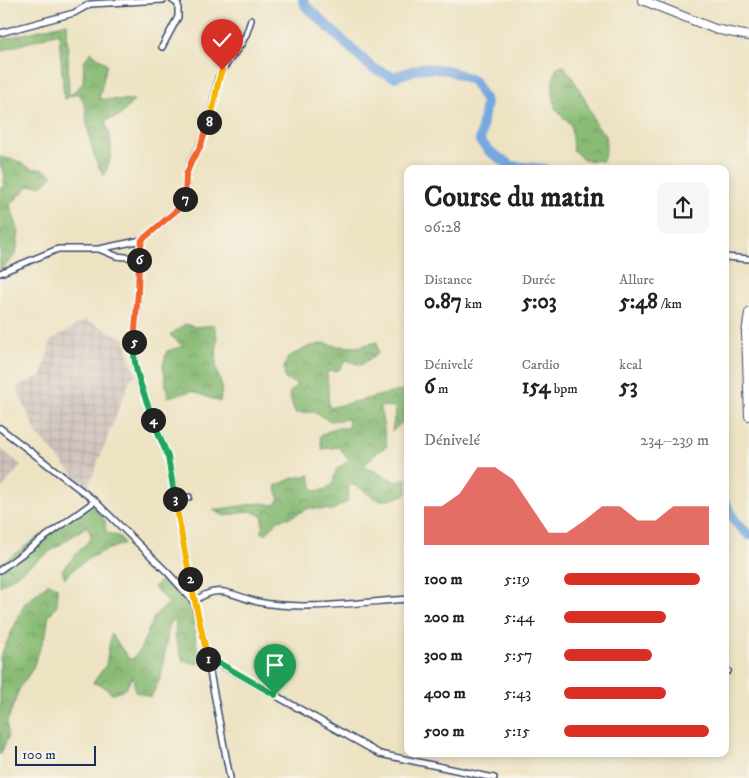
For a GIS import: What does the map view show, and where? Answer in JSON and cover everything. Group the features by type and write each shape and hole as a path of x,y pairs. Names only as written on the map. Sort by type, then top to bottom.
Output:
{"street":[{"path":"0,33 74,13 90,4 163,0"},
{"path":"162,47 178,17 178,4 172,0"},
{"path":"642,0 715,30 749,36"},
{"path":"0,273 58,249 99,249 142,240 185,203 186,175 200,147 211,117 218,78 242,43 251,20"},
{"path":"142,240 139,249 134,345 135,364 139,381 168,457 194,602 203,635 229,777"},
{"path":"99,249 116,256 136,258 139,261"},
{"path":"729,257 749,259"},
{"path":"749,313 746,333 749,416"},
{"path":"0,428 95,501 169,574 194,602"},
{"path":"174,491 182,498 189,498"},
{"path":"0,570 95,501"},
{"path":"194,602 208,592 218,591 258,602 283,605 404,599"},
{"path":"209,666 221,664 380,754 494,778"}],"shaded area":[{"path":"85,320 124,338 136,375 130,380 87,490 37,434 16,387 43,375 50,341"},
{"path":"0,448 21,465 0,491"}],"green space":[{"path":"67,23 69,96 83,83 84,61 91,52 107,64 99,99 134,100 120,116 105,121 110,136 111,155 104,176 93,151 88,130 86,108 83,101 78,93 64,99 59,33 0,51 0,40"},
{"path":"564,66 581,92 597,125 606,135 606,151 603,161 583,160 573,150 571,125 556,110 553,80 557,67"},
{"path":"0,157 15,160 32,169 43,169 53,175 43,185 29,186 10,205 19,232 16,254 0,271 0,189 4,186 5,174 0,165"},
{"path":"185,324 196,327 214,325 217,337 216,367 222,387 220,402 192,391 168,397 163,365 167,351 183,346 170,335"},
{"path":"377,342 378,353 361,365 346,360 339,370 327,372 329,408 404,390 404,421 392,431 396,407 380,406 387,446 376,453 364,466 397,482 404,480 404,494 382,500 349,484 347,502 332,510 309,508 291,517 278,520 266,534 262,533 263,516 250,511 225,516 213,510 260,503 275,505 279,498 275,486 293,478 310,475 313,491 324,490 333,484 336,470 349,460 339,447 322,449 320,436 334,428 348,428 349,419 330,421 313,412 295,413 289,394 297,384 285,379 284,368 288,357 308,347 324,343 356,347"},
{"path":"90,501 105,520 106,532 120,537 124,544 92,557 65,578 62,570 92,537 87,526 0,586 0,564"},
{"path":"163,578 192,607 199,664 183,661 175,637 176,618 169,625 161,677 151,697 135,692 133,676 126,688 112,694 102,685 93,683 106,665 111,634 130,660 139,652 155,615 169,603 154,587"},
{"path":"49,583 57,587 57,606 49,615 46,633 32,670 20,687 7,722 8,737 0,755 0,657 25,603"}],"waterway":[{"path":"303,0 306,6 372,68 394,77 421,68 448,70 474,81 486,102 480,141 489,151 510,165"},
{"path":"729,510 737,524 749,535"}],"route":[{"path":"222,70 218,78 211,117 200,147 186,175 185,203 142,240 140,244 134,345 135,364 139,381 168,457 194,602 209,666 221,664 275,695"}]}
